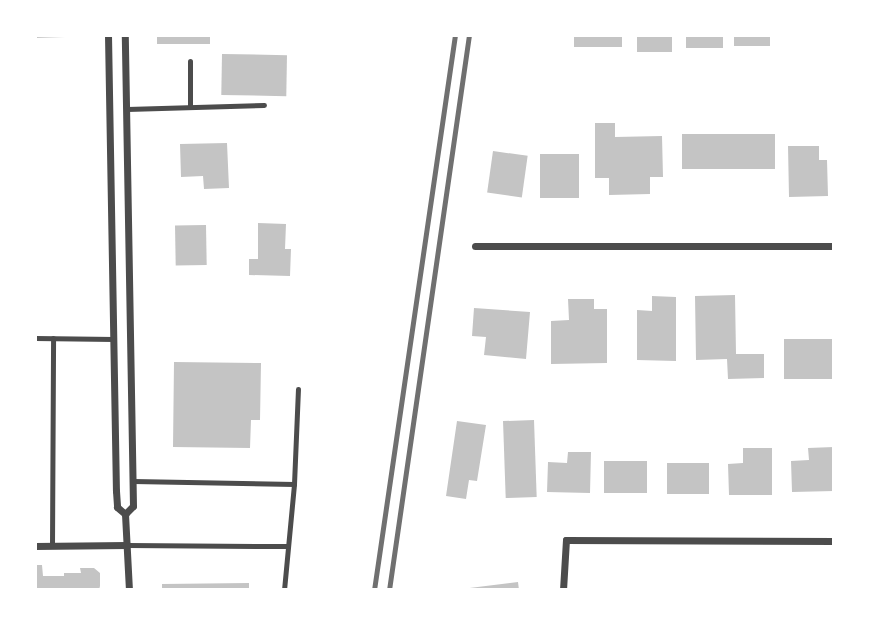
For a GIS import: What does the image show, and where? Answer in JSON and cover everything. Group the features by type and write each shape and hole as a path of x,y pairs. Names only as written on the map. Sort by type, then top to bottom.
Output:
{"street":[{"path":"108,35 117,507 125,514 129,590"},
{"path":"125,35 133,506 125,514"},
{"path":"475,246 834,246"},
{"path":"563,590 566,540 834,541"},
{"path":"35,546 127,545"}],"lane":[{"path":"190,61 190,106"},
{"path":"127,110 264,105"},
{"path":"35,338 114,339"},
{"path":"52,546 53,338"},
{"path":"284,590 294,484 298,389"},
{"path":"133,481 294,484"},
{"path":"127,545 288,546"}],"building":[{"path":"35,35 65,35 65,37 35,38"},
{"path":"157,35 210,35 210,44 157,44"},
{"path":"574,35 622,35 622,47 574,47"},
{"path":"637,35 672,35 672,52 637,52"},
{"path":"686,35 723,35 723,48 686,48"},
{"path":"734,35 770,35 770,46 734,46"},
{"path":"222,54 287,55 286,96 221,95"},
{"path":"595,123 615,123 615,137 662,136 663,177 650,177 650,194 609,195 609,178 595,178"},
{"path":"682,134 775,134 775,169 682,169"},
{"path":"227,143 229,188 204,189 203,176 181,177 180,144"},
{"path":"788,146 819,146 819,160 827,160 828,196 789,197"},
{"path":"493,151 528,156 522,197 487,193"},
{"path":"540,154 579,154 579,198 540,198"},
{"path":"258,223 286,224 285,249 291,249 290,276 249,275 249,259 258,259"},
{"path":"206,225 207,265 176,266 175,226"},
{"path":"735,295 736,354 764,354 764,378 728,379 727,359 696,360 695,296"},
{"path":"652,296 676,297 676,361 637,360 637,310 652,311"},
{"path":"568,299 594,299 594,309 607,309 607,363 551,364 551,321 569,320"},
{"path":"474,308 530,312 526,359 484,355 486,337 472,336"},
{"path":"784,339 834,339 834,379 784,379"},
{"path":"174,362 261,363 260,420 251,420 250,448 173,447"},
{"path":"534,420 537,497 506,498 503,421"},
{"path":"457,421 486,425 477,481 469,480 466,499 446,496"},
{"path":"834,447 834,491 792,492 791,461 809,460 808,448"},
{"path":"743,448 772,448 772,495 729,495 728,464 743,463"},
{"path":"568,452 591,452 590,493 547,492 548,462 567,463"},
{"path":"604,461 647,461 647,493 604,493"},
{"path":"667,463 709,463 709,494 667,494"},
{"path":"35,565 42,565 43,576 64,576 64,573 81,573 80,568 94,568 100,573 99,590 35,590"},
{"path":"518,582 519,590 456,590 455,590"},
{"path":"249,583 249,590 162,590 162,584"}],"railway":[{"path":"374,590 455,35"},
{"path":"389,590 469,35"}]}
